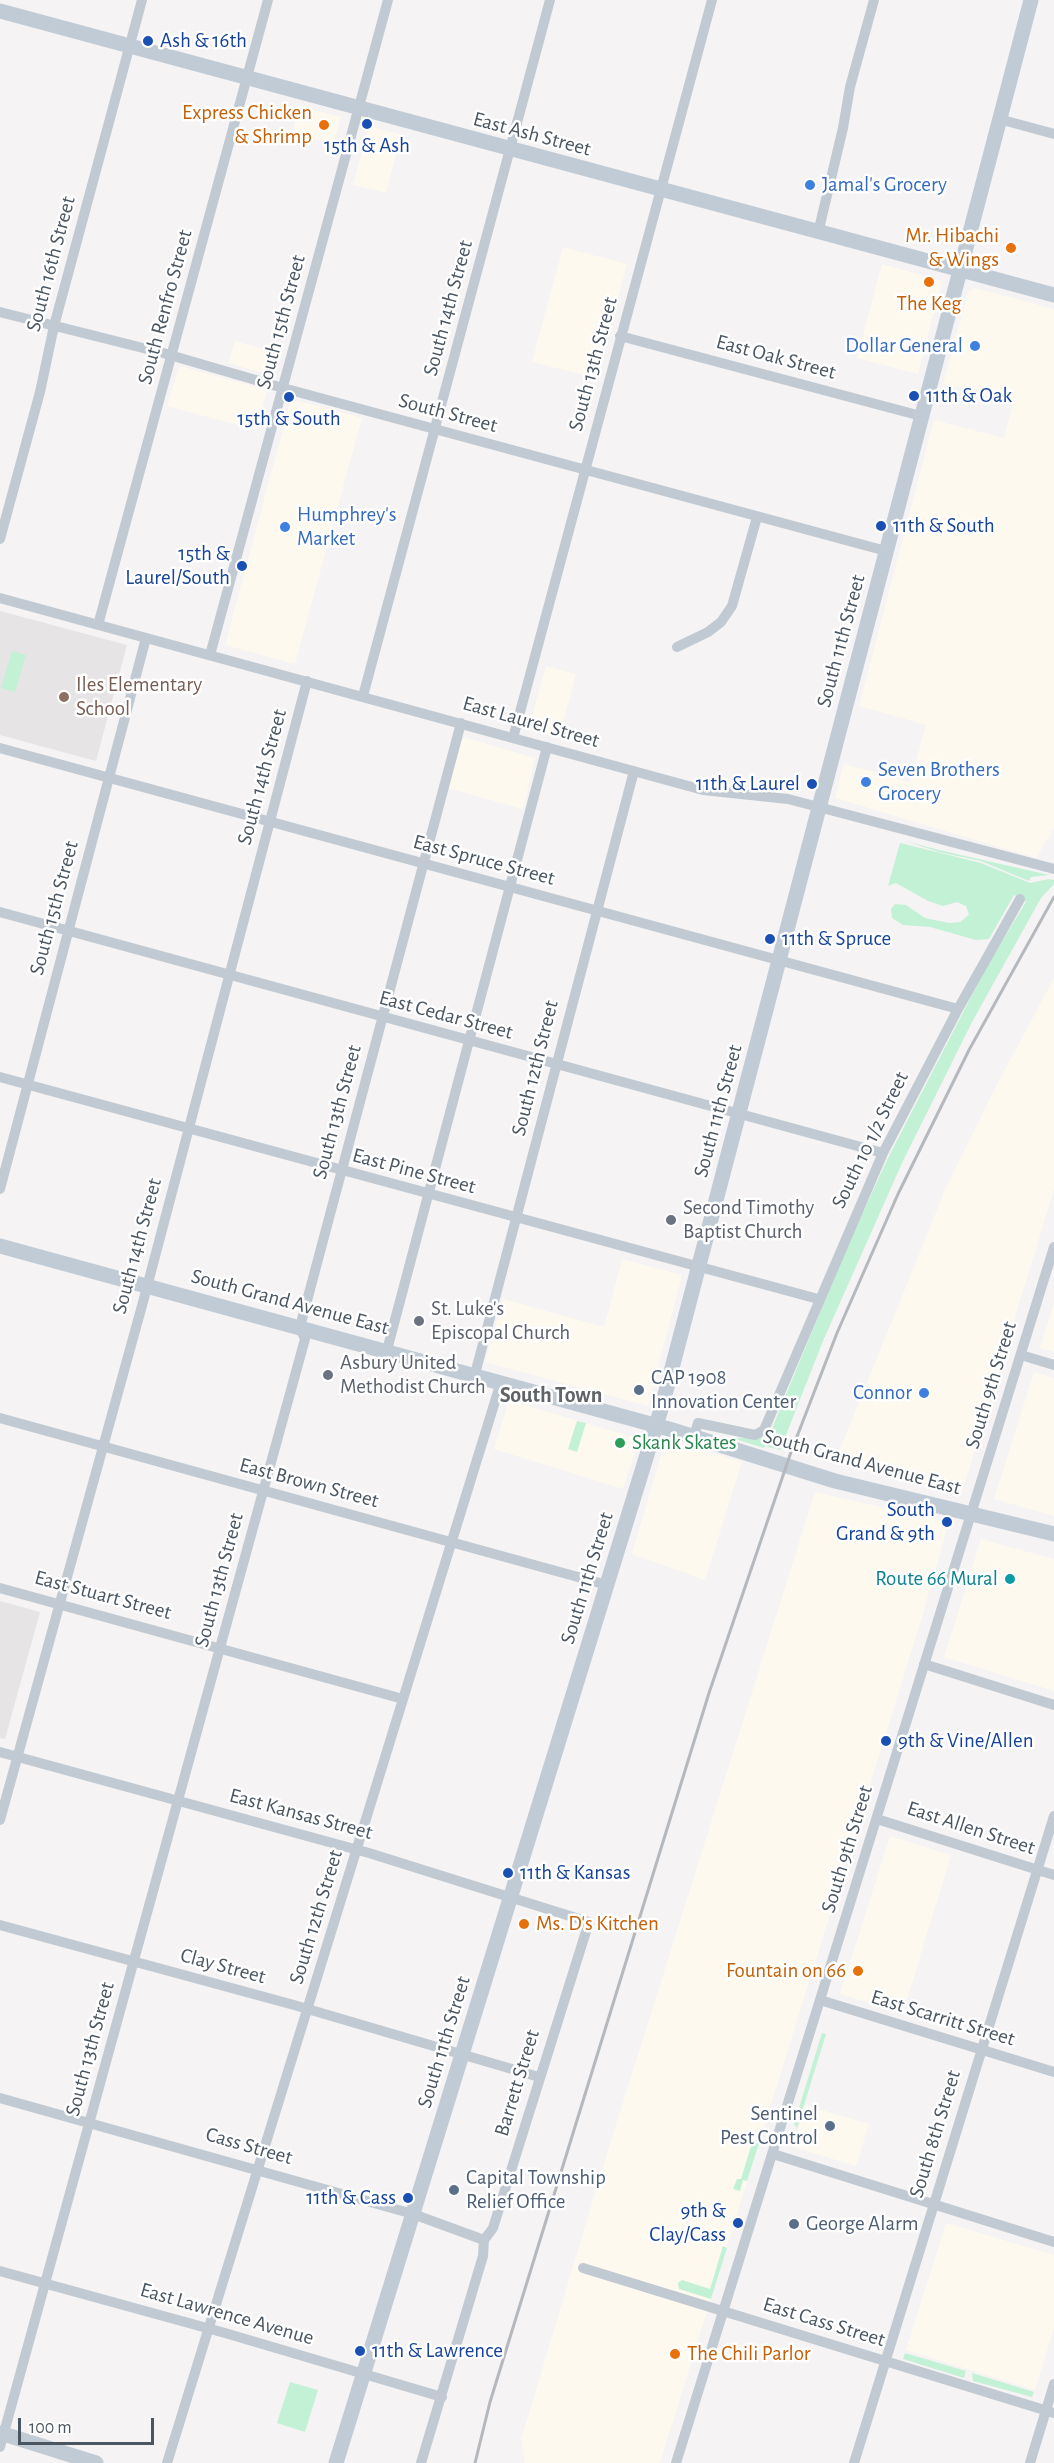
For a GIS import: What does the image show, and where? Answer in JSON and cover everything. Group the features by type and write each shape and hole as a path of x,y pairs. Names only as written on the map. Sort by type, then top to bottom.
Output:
{"street":[{"name":"South 16th Street","path":"0,538 40,392 54,326 142,0"},
{"name":"South Renfro Street","path":"98,625 268,0"},
{"name":"South 15th Street","path":"210,655 388,0"},
{"name":"South 14th Street","path":"363,696 550,0"},
{"name":"South 13th Street","path":"513,738 712,0"},
{"path":"818,232 843,128 850,87 874,0"},
{"name":"South 11th Street","path":"336,2463 656,1425 1031,0"},
{"name":"East Ash Street","path":"0,11 1054,295"},
{"path":"999,119 1054,134"},
{"name":"South Street","path":"0,312 172,356 886,551"},
{"name":"East Oak Street","path":"620,336 921,416"},
{"path":"677,648 722,622 732,606 757,517"},
{"name":"East Laurel Street","path":"0,598 703,790 770,796 819,807 1054,869"},
{"name":"South 15th Street","path":"0,1189 146,638"},
{"name":"South 14th Street","path":"0,1820 147,1286 307,681"},
{"name":"South 13th Street","path":"1,2438 305,1339 300,1327 461,723"},
{"path":"387,1350 547,747"},
{"name":"East Spruce Street","path":"0,748 422,865 597,910 958,1009"},
{"name":"South 12th Street","path":"475,1374 634,771"},
{"name":"South 10 1/2 Street","path":"694,1436 698,1423 755,1435 764,1430 818,1299 883,1153 958,1009 1020,899"},
{"name":"East Cedar Street","path":"0,912 883,1153"},
{"name":"East Pine Street","path":"0,1077 188,1130 818,1299"},
{"name":"South Grand Avenue East","path":"0,1246 475,1374 694,1436 835,1481 1054,1534"},
{"name":"South 9th Street","path":"676,2463 1054,1247"},
{"path":"1021,1355 1054,1365"},
{"name":"South 12th Street","path":"167,2463 501,1382"},
{"name":"East Brown Street","path":"0,1418 607,1586"},
{"name":"East Stuart Street","path":"0,1588 403,1699"},
{"path":"924,1664 1054,1705"},
{"name":"East Kansas Street","path":"0,1752 357,1850 512,1896 589,1922"},
{"name":"South 8th Street","path":"854,2463 1054,1816"},
{"name":"East Allen Street","path":"877,1819 1054,1875"},
{"name":"Barrett Street","path":"421,2463 483,2256 484,2240 493,2228 538,2076 589,1922"},
{"name":"Clay Street","path":"0,1925 308,2009 538,2076"},
{"name":"East Scarritt Street","path":"820,2000 1054,2072"},
{"name":"Cass Street","path":"0,2098 413,2214 484,2240"},
{"path":"773,2154 1054,2242"},
{"name":"East Cass Street","path":"583,2268 1050,2412"},
{"name":"East Lawrence Avenue","path":"0,2271 209,2328 442,2397"},
{"path":"1030,2463 1050,2412 1054,2384"},
{"path":"1,2438 96,2463"}],"shaded area":[{"path":"299,106 341,117 333,144 292,133"},
{"path":"369,126 401,135 386,193 353,185"},
{"path":"563,247 627,264 596,378 532,362"},
{"path":"882,264 942,281 918,374 857,358"},
{"path":"975,288 1054,309 1054,828 1036,858 835,798 844,764 910,782 926,725 859,706 934,420 1004,438 1013,402 943,384 968,292"},
{"path":"235,341 277,353 271,375 228,363"},
{"path":"180,366 267,390 256,430 167,406"},
{"path":"291,399 362,418 295,664 225,645"},
{"path":"0,611 127,645 96,761 0,735"},
{"path":"546,666 576,674 559,738 528,730"},
{"path":"464,737 535,758 523,809 447,788 458,746"},
{"path":"1054,978 1054,1189 962,1492 955,1495 890,1475 834,1464 945,1190 994,1090"},
{"path":"622,1259 682,1275 648,1406 485,1362 503,1299 604,1327"},
{"path":"1054,1303 1054,1352 1040,1348"},
{"path":"1034,1372 1054,1378 1054,1516 994,1499"},
{"path":"509,1400 639,1439 623,1489 494,1449"},
{"path":"671,1440 742,1462 705,1580 632,1554 662,1451"},
{"path":"815,1492 943,1521 946,1532 922,1617 660,2463 525,2463 521,2440 608,2150"},
{"path":"981,1539 1054,1559 1054,1691 944,1657"},
{"path":"0,1601 40,1612 5,1739 0,1738"},
{"path":"890,1836 951,1855 903,2013 840,1994"},
{"path":"805,2105 869,2124 856,2166 793,2147"},
{"path":"946,2223 1054,2255 1054,2328 1035,2390 906,2350"}],"green space":[{"path":"12,651 26,655 15,692 1,688"},
{"path":"905,841 1049,875 1031,877 1029,881 981,861 939,852"},
{"path":"900,843 981,863 1030,883 1049,879 1054,880 1054,884 1041,898 972,1022 902,1163 823,1341 780,1450 765,1446 764,1448 732,1438 764,1437 771,1431 847,1247 887,1160 988,964 1026,902 1014,895 989,939 976,940 930,927 903,925 892,918 891,909 895,904 906,905 925,918 949,923 960,922 969,915 966,906 957,902 943,906 928,901 896,883 888,886"},
{"path":"577,1421 586,1423 577,1452 568,1449"},
{"path":"822,2033 826,2034 797,2128 794,2124"},
{"path":"750,2131 762,2134 747,2181 743,2180 740,2191 733,2189 737,2179 741,2179 752,2143 757,2140 756,2136 745,2135"},
{"path":"723,2246 727,2248 711,2299 679,2289 678,2283 682,2280 710,2289"},
{"path":"905,2353 966,2371 964,2378 903,2359"},
{"path":"972,2373 1034,2392 1032,2397 973,2381"},
{"path":"290,2382 318,2390 305,2432 277,2423"}],"railway":[{"path":"475,2463 490,2402 709,1693 791,1452 837,1333 898,1194 969,1050 1054,897"}],"place":[{"name":"Ash & 16th","path":"148,41"},
{"name":"15th & Ash","path":"367,124"},
{"name":"Express Chicken & Shrimp","path":"324,125"},
{"name":"Jamal's Grocery","path":"810,185"},
{"name":"Mr. Hibachi & Wings","path":"1011,248"},
{"name":"The Keg","path":"929,282"},
{"name":"Dollar General","path":"975,346"},
{"name":"11th & Oak","path":"914,396"},
{"name":"15th & South","path":"289,397"},
{"name":"11th & South","path":"881,526"},
{"name":"Humphrey's Market","path":"285,527"},
{"name":"15th & Laurel/South","path":"242,566"},
{"name":"Iles Elementary School","path":"64,697"},
{"name":"Seven Brothers Grocery","path":"866,782"},
{"name":"11th & Laurel","path":"812,784"},
{"name":"11th & Spruce","path":"770,939"},
{"name":"Second Timothy Baptist Church","path":"671,1220"},
{"name":"St. Luke's Episcopal Church","path":"419,1321"},
{"name":"Asbury United Methodist Church","path":"328,1375"},
{"name":"CAP 1908 Innovation Center","path":"639,1390"},
{"name":"Connor","path":"924,1393"},
{"name":"Skank Skates","path":"620,1443"},
{"name":"South Grand & 9th","path":"947,1522"},
{"name":"Route 66 Mural","path":"1010,1579"},
{"name":"9th & Vine/Allen","path":"886,1741"},
{"name":"11th & Kansas","path":"508,1873"},
{"name":"Ms. D's Kitchen","path":"524,1924"},
{"name":"Fountain on 66","path":"858,1971"},
{"name":"Sentinel Pest Control","path":"830,2126"},
{"name":"Capital Township Relief Office","path":"454,2190"},
{"name":"11th & Cass","path":"408,2198"},
{"name":"9th & Clay/Cass","path":"738,2223"},
{"name":"George Alarm","path":"794,2224"},
{"name":"11th & Lawrence","path":"360,2351"},
{"name":"The Chili Parlor","path":"675,2354"}],"district":[{"name":"South Town","path":"551,1395"}]}
